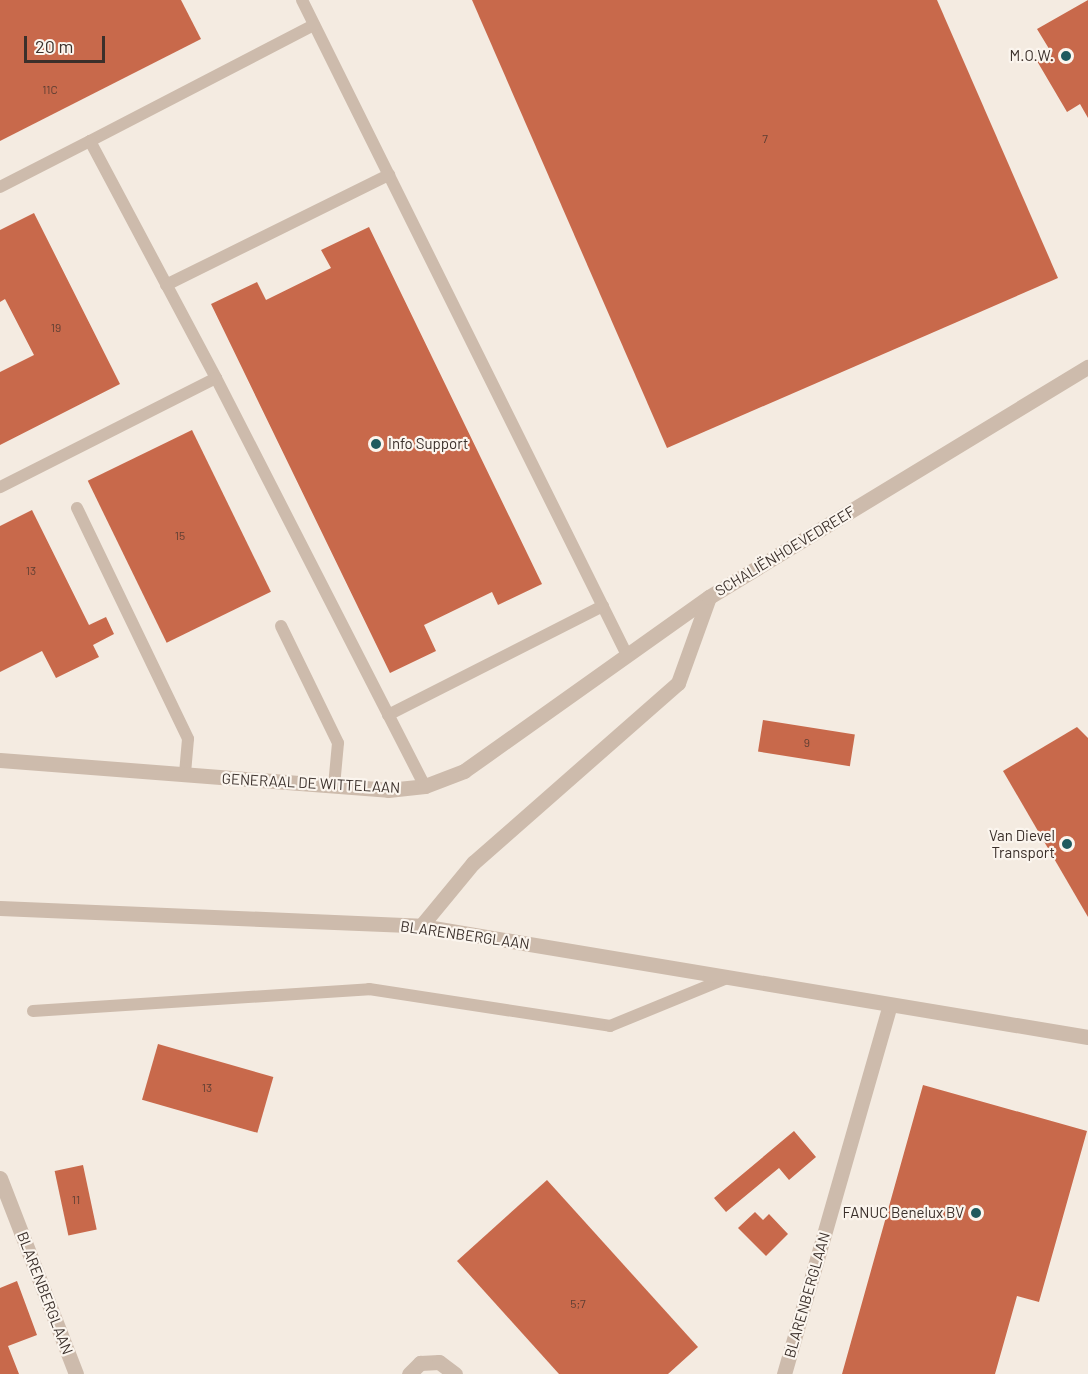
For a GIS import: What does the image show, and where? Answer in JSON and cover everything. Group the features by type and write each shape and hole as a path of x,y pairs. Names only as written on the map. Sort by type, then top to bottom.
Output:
{"street":[{"name":"SCHALIËNHOEVEDREEF","path":"421,926 473,863 678,683 709,597 1088,367"},
{"name":"GENERAAL DE WITTELAAN","path":"0,760 334,786 425,786 464,771 709,597"},
{"name":"BLARENBERGLAAN","path":"0,908 421,926 889,1008 1088,1037"},
{"name":"BLARENBERGLAAN","path":"784,1374 889,1008"},
{"name":"BLARENBERGLAAN","path":"0,1178 76,1374"},
{"path":"409,1374 420,1363 439,1362 455,1374"}],"lane":[{"path":"302,0 627,655"},
{"path":"0,187 314,25"},
{"path":"90,141 216,378 425,786"},
{"path":"166,285 389,175"},
{"path":"0,487 216,378"},
{"path":"77,508 188,740 185,775"},
{"path":"388,715 603,606"},
{"path":"281,626 338,743 334,786"},
{"path":"33,1011 369,990 610,1026 727,978"}],"building":[{"path":"0,0 181,0 201,39 0,141"},
{"path":"472,0 937,0 1058,278 667,448"},
{"name":"M.O.W.","path":"1088,0 1088,118 1080,104 1067,112 1037,61 1051,52 1037,29"},
{"path":"34,213 120,384 0,445 0,372 34,355 5,299 0,302 0,230"},
{"name":"Info Support","path":"369,227 542,584 498,605 492,592 424,625 436,651 390,673 211,304 257,282 266,300 331,268 321,250"},
{"path":"192,430 271,592 167,643 88,481"},
{"path":"32,510 89,625 106,617 114,634 93,645 99,657 56,678 42,651 0,672 0,526"},
{"path":"763,720 855,735 850,766 758,752"},
{"name":"Van Dievel Transport","path":"1077,727 1088,738 1088,917 1003,771"},
{"path":"158,1044 273,1077 257,1133 142,1100"},
{"name":"FANUC Benelux BV","path":"923,1085 1087,1131 1039,1302 1017,1296 995,1374 842,1374"},
{"path":"794,1131 816,1157 789,1180 779,1168 726,1212 714,1198"},
{"path":"83,1165 97,1230 68,1236 55,1171"},
{"path":"547,1180 698,1347 668,1374 559,1374 457,1261"},
{"path":"755,1212 763,1220 769,1214 788,1234 766,1256 738,1228"},
{"path":"17,1281 37,1335 8,1346 19,1374 0,1374 0,1288"}],"place":[{"name":"M.O.W.","path":"1066,56"},
{"name":"Info Support","path":"376,444"},
{"name":"Van Dievel Transport","path":"1067,844"},
{"name":"FANUC Benelux BV","path":"976,1213"}]}
